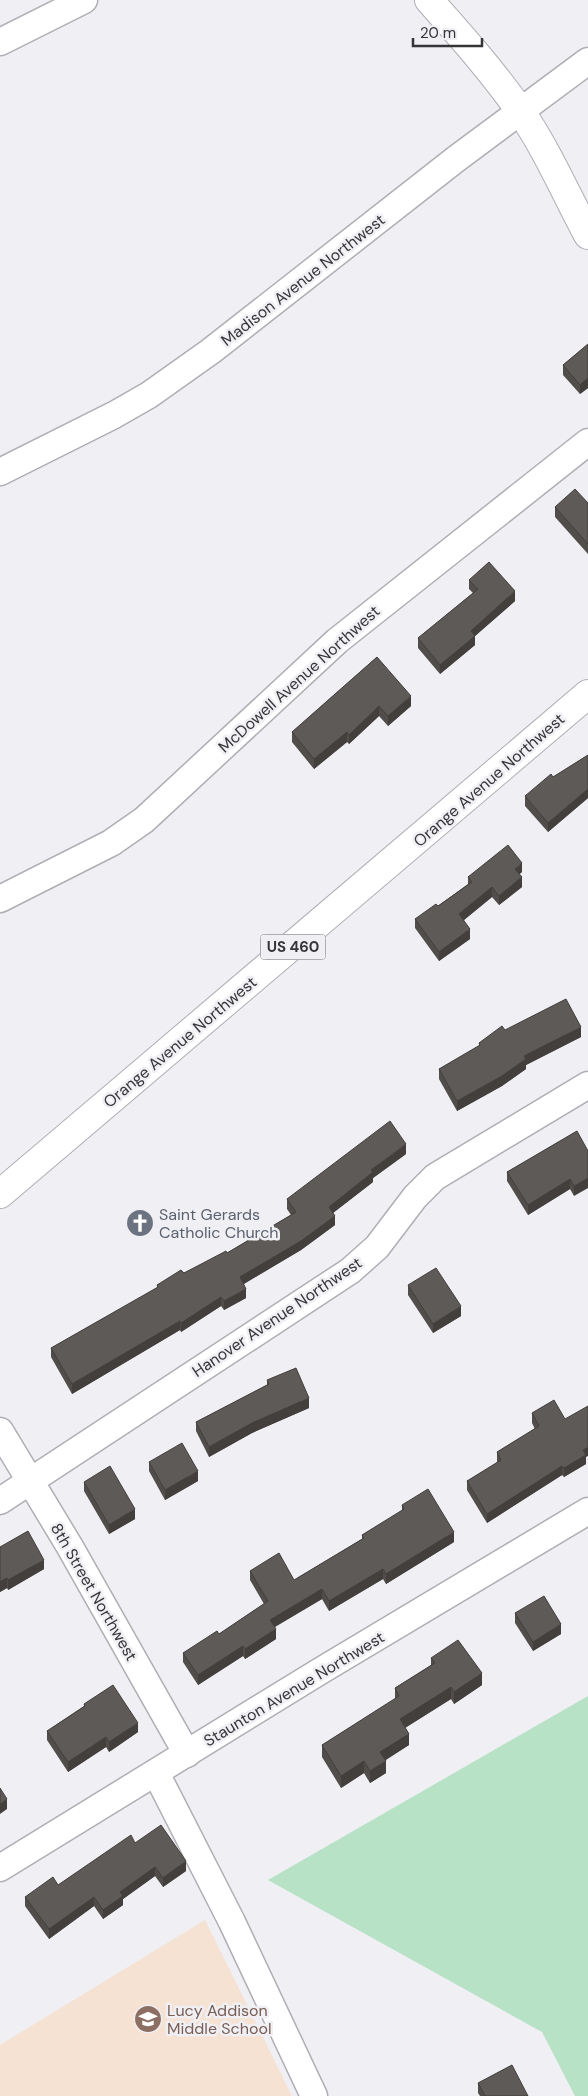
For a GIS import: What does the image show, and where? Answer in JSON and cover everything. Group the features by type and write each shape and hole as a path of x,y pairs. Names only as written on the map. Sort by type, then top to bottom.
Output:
{"main road":[{"path":"429,0 521,112 540,143 588,235"},
{"name":"Orange Avenue Northwest","path":"0,1194 587,696"}],"street":[{"path":"0,42 84,0"},
{"name":"Madison Avenue Northwest","path":"0,472 114,415 149,395 211,351 456,159 588,61"},
{"name":"McDowell Avenue Northwest","path":"0,899 111,843 144,820 337,641 588,442"},
{"name":"Hanover Avenue Northwest","path":"0,1501 350,1271 377,1247 415,1197 435,1177 588,1085"},
{"name":"8th Street Northwest","path":"0,1431 187,1754"},
{"name":"Staunton Avenue Northwest","path":"0,1868 588,1511"},
{"path":"156,1773 232,1922 314,2096"}],"shaded area":[{"name":"Lucy Addison Middle School","path":"205,1920 292,2096 0,2096 0,2045"}],"green space":[{"path":"588,1696 588,2096 575,2096 542,2032 268,1880"}],"building":[{"path":"588,344 588,378 580,385 563,365"},
{"path":"575,489 588,503 588,544 555,507"},
{"path":"489,562 515,591 471,631 475,636 440,665 418,638 478,589 469,580"},
{"path":"377,657 411,696 388,716 379,706 349,735 347,732 314,759 292,732"},
{"path":"588,755 588,789 548,823 525,796 551,774 553,777"},
{"path":"508,845 522,863 515,869 522,877 499,896 492,887 459,914 470,929 439,952 415,919 436,904 438,906 472,882 468,877"},
{"path":"566,999 581,1027 524,1056 526,1059 502,1076 457,1101 439,1069 480,1045 479,1043 502,1026 505,1030"},
{"path":"390,1121 406,1144 371,1170 373,1172 329,1207 335,1216 301,1241 240,1277 246,1289 224,1301 221,1297 181,1323 180,1321 72,1384 51,1348 158,1287 157,1285 181,1270 184,1273 226,1251 227,1253 296,1212 287,1199"},
{"path":"577,1131 588,1151 588,1178 574,1186 570,1179 528,1205 507,1172"},
{"path":"436,1268 461,1306 433,1324 408,1285"},
{"path":"296,1368 309,1398 252,1423 209,1447 196,1422 269,1384 267,1380"},
{"path":"554,1400 565,1419 588,1406 588,1447 583,1450 586,1455 564,1468 562,1466 487,1514 467,1481 501,1460 497,1452 539,1426 532,1413"},
{"path":"182,1443 198,1471 165,1490 149,1462"},
{"path":"110,1466 135,1509 109,1525 84,1482"},
{"path":"428,1489 454,1532 386,1574 383,1569 329,1601 322,1589 270,1620 276,1629 245,1649 243,1646 198,1675 183,1653 217,1631 219,1634 268,1601 250,1571 279,1553 294,1580 364,1538 362,1535 404,1509 402,1505"},
{"path":"28,1531 44,1560 8,1580 7,1578 0,1582 0,1547"},
{"path":"544,1596 561,1624 533,1642 515,1613"},
{"path":"458,1640 482,1673 454,1692 451,1687 400,1719 409,1734 380,1752 386,1761 370,1771 364,1761 341,1776 322,1745 399,1696 395,1688 435,1663 431,1658"},
{"path":"113,1685 138,1723 109,1742 106,1737 68,1762 47,1731"},
{"path":"0,1788 7,1799 0,1804"},
{"path":"161,1825 186,1861 163,1878 155,1867 120,1892 123,1896 103,1910 94,1897 49,1929 25,1897 53,1877 58,1885 131,1835 135,1843"},
{"path":"512,2065 528,2096 485,2096 478,2083"}],"place":[{"name":"Saint Gerards Catholic Church","path":"140,1223"},
{"name":"Lucy Addison Middle School","path":"148,2019"}]}
